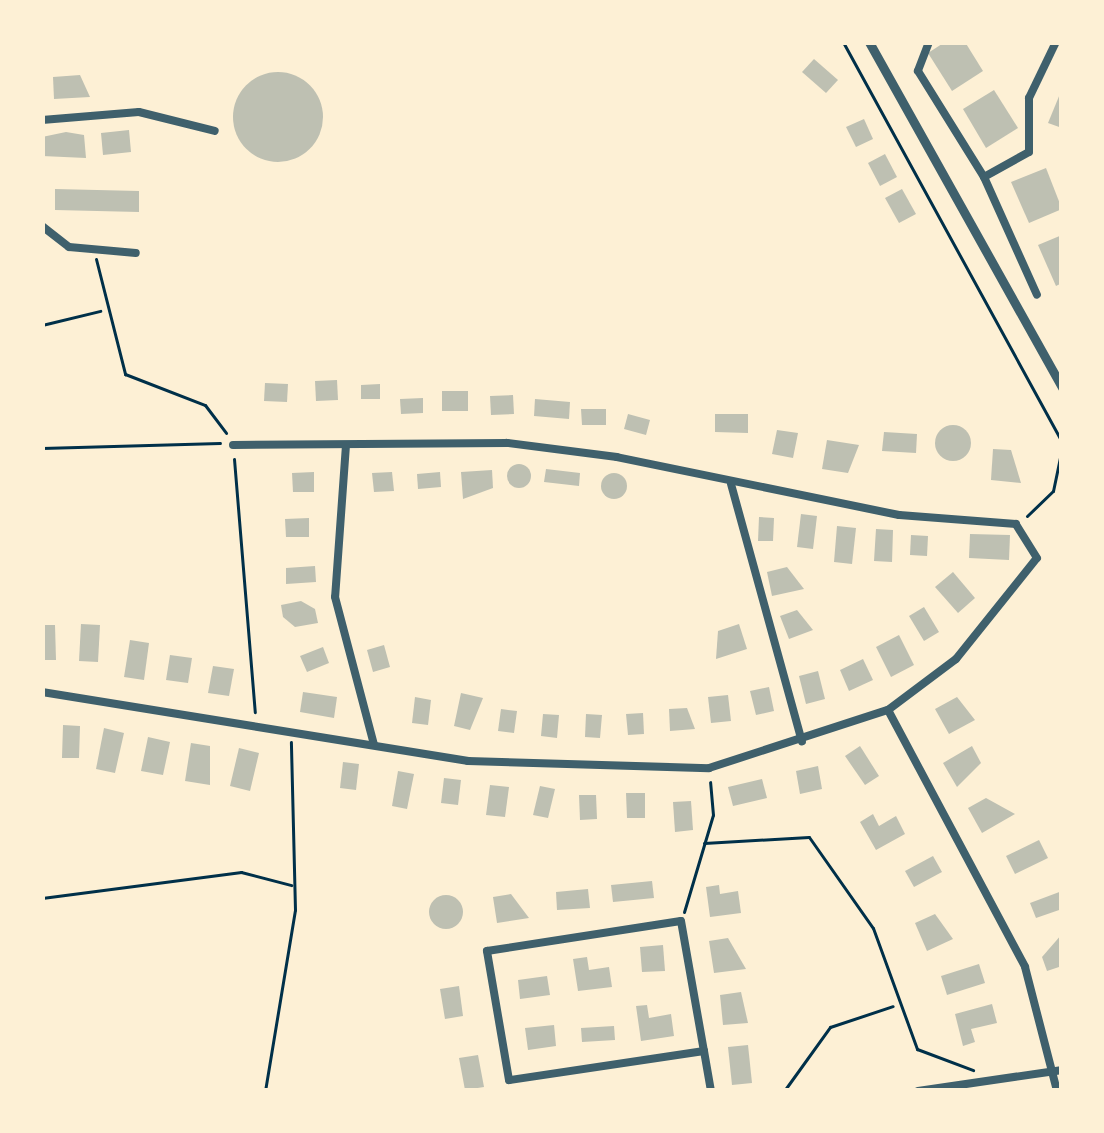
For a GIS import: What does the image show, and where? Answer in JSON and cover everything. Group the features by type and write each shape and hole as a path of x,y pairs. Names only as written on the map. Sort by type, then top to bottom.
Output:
{"street":[{"path":"868,42 1062,388"},
{"path":"929,42 918,71 984,177 1037,295"},
{"path":"984,177 1029,152 1029,98 1056,42"},
{"path":"42,120 139,112 215,131"},
{"path":"42,226 94,253 136,253"},
{"path":"42,692 374,745 588,773 709,768 888,710 956,659 1036,558 1016,524 731,484 507,443 233,445"},
{"path":"346,445 335,598 374,745"},
{"path":"731,484 802,741"},
{"path":"888,710 1025,967 1057,1069 1058,1091"},
{"path":"704,1051 509,1080 487,951 681,921 704,1051 711,1091"},
{"path":"1057,1069 1062,1061"},
{"path":"918,1091 1057,1069"}],"path":[{"path":"843,42 1062,445 1053,490 1016,524"},
{"path":"94,253 102,310 125,374 205,404 233,445 256,726"},
{"path":"42,325 102,310"},
{"path":"42,448 233,445"},
{"path":"265,1091 292,885 291,732"},
{"path":"681,921 704,843 709,768"},
{"path":"704,843 809,837 873,928 895,1006 929,1060 991,1078"},
{"path":"42,898 241,872 292,885"},
{"path":"784,1091 830,1027 895,1006"}],"building":[{"path":"945,42 965,42 983,71 952,91 928,53"},
{"path":"814,59 838,80 826,93 802,72"},
{"path":"278,72 310,85 323,117 310,149 278,162 246,149 233,117 246,85"},
{"path":"80,75 90,97 54,99 53,77"},
{"path":"1062,89 1062,128 1048,123"},
{"path":"994,90 1018,128 986,148 963,109"},
{"path":"864,119 873,139 856,147 846,127"},
{"path":"129,130 131,152 103,155 101,133"},
{"path":"66,132 84,135 86,158 42,156 42,137"},
{"path":"885,154 897,177 880,186 868,163"},
{"path":"1046,168 1062,209 1029,223 1011,182"},
{"path":"55,189 139,191 139,212 55,210"},
{"path":"902,189 916,214 899,223 885,198"},
{"path":"1062,235 1062,283 1056,286 1038,245"},
{"path":"337,380 338,400 316,401 315,381"},
{"path":"265,383 288,384 287,402 264,401"},
{"path":"380,384 380,399 361,399 361,385"},
{"path":"442,391 468,391 468,411 442,411"},
{"path":"513,395 514,414 491,415 490,396"},
{"path":"423,398 423,413 401,414 400,399"},
{"path":"535,399 570,402 569,419 534,416"},
{"path":"581,409 606,409 606,425 582,425"},
{"path":"628,414 650,420 646,435 624,429"},
{"path":"715,414 748,414 748,433 715,432"},
{"path":"953,425 966,430 971,443 966,456 953,461 940,456 935,443 940,430"},
{"path":"777,430 798,433 793,458 772,454"},
{"path":"884,432 917,434 916,453 882,451"},
{"path":"827,440 859,445 848,473 822,469"},
{"path":"993,449 1011,450 1021,483 991,480"},
{"path":"519,464 528,467 528,485 519,488 510,485 507,476 510,467"},
{"path":"546,469 580,473 579,486 544,482"},
{"path":"492,470 493,488 463,499 461,472"},
{"path":"314,472 314,492 293,492 292,473"},
{"path":"392,472 394,491 374,492 372,473"},
{"path":"440,472 441,487 418,489 417,474"},
{"path":"614,473 627,486 614,499 601,486"},
{"path":"801,514 817,516 813,549 797,547"},
{"path":"759,517 774,518 773,541 758,541"},
{"path":"309,518 309,537 286,537 285,519"},
{"path":"837,526 856,528 852,564 834,562"},
{"path":"876,529 893,530 892,562 874,561"},
{"path":"970,534 1010,535 1009,560 969,558"},
{"path":"911,535 928,536 927,556 910,555"},
{"path":"315,566 316,582 286,584 286,568"},
{"path":"787,567 804,589 772,596 767,572"},
{"path":"953,572 975,598 958,613 935,587"},
{"path":"301,601 315,609 318,623 295,627 283,617 281,605"},
{"path":"924,607 939,632 924,641 909,616"},
{"path":"797,610 813,630 789,639 780,616"},
{"path":"81,624 100,625 98,662 79,661"},
{"path":"739,624 747,649 716,659 718,631"},
{"path":"42,625 55,625 56,660 42,660"},
{"path":"899,635 914,665 891,677 876,647"},
{"path":"130,640 149,643 144,680 124,677"},
{"path":"384,645 390,667 373,672 367,650"},
{"path":"323,647 329,663 307,672 300,656"},
{"path":"170,655 192,658 188,683 166,680"},
{"path":"863,659 873,680 849,691 840,670"},
{"path":"213,666 234,669 229,696 208,693"},
{"path":"818,671 825,699 806,704 799,676"},
{"path":"769,687 774,711 756,715 750,691"},
{"path":"303,692 337,697 334,718 300,712"},
{"path":"461,693 483,698 470,730 454,726"},
{"path":"728,695 731,721 711,723 708,697"},
{"path":"415,697 431,700 428,725 412,723"},
{"path":"957,697 975,720 949,734 935,709"},
{"path":"687,708 695,729 670,731 669,709"},
{"path":"501,709 517,711 514,733 498,731"},
{"path":"643,713 644,734 628,735 626,714"},
{"path":"543,714 559,715 557,738 541,736"},
{"path":"586,714 602,715 600,738 585,737"},
{"path":"63,725 80,726 79,758 62,758"},
{"path":"104,728 124,733 115,773 96,769"},
{"path":"148,737 170,742 163,775 141,771"},
{"path":"191,743 210,746 210,785 185,781"},
{"path":"860,746 879,776 865,785 845,756"},
{"path":"972,746 981,763 957,787 943,763"},
{"path":"239,748 259,753 250,791 230,786"},
{"path":"343,762 359,764 356,790 340,788"},
{"path":"818,766 822,789 800,794 796,771"},
{"path":"398,771 414,774 407,809 392,806"},
{"path":"444,778 461,780 458,805 441,803"},
{"path":"762,779 767,798 733,806 728,787"},
{"path":"490,785 509,787 505,817 486,815"},
{"path":"540,786 555,789 548,818 533,815"},
{"path":"626,793 645,793 645,818 627,818"},
{"path":"579,795 596,795 597,819 580,820"},
{"path":"986,798 1015,814 982,833 968,808"},
{"path":"691,801 693,830 675,832 673,802"},
{"path":"873,814 879,826 896,816 905,834 876,850 860,822"},
{"path":"1039,840 1048,858 1015,874 1006,856"},
{"path":"933,856 942,872 914,887 905,871"},
{"path":"652,881 654,898 613,902 611,885"},
{"path":"719,885 720,894 738,891 741,913 710,917 706,887"},
{"path":"588,889 590,908 557,910 556,892"},
{"path":"1062,891 1062,909 1036,918 1030,903"},
{"path":"511,894 529,918 497,923 493,897"},
{"path":"446,895 458,900 463,912 458,924 446,929 434,924 429,912 434,900"},
{"path":"935,914 953,939 927,951 915,923"},
{"path":"1062,934 1062,966 1047,971 1042,957"},
{"path":"728,938 746,969 714,973 709,941"},
{"path":"663,945 665,971 642,972 640,947"},
{"path":"587,957 589,970 609,967 612,987 578,991 573,959"},
{"path":"979,964 985,983 947,995 941,976"},
{"path":"547,976 550,995 520,999 518,980"},
{"path":"459,986 463,1016 445,1019 440,989"},
{"path":"741,992 748,1023 723,1025 720,995"},
{"path":"992,1004 997,1023 971,1029 975,1042 963,1046 955,1014"},
{"path":"647,1005 649,1018 671,1014 674,1036 641,1041 636,1006"},
{"path":"554,1025 556,1046 528,1050 525,1028"},
{"path":"614,1026 615,1040 582,1042 581,1028"},
{"path":"748,1045 752,1083 732,1085 728,1047"},
{"path":"478,1055 484,1087 465,1090 459,1058"}]}
